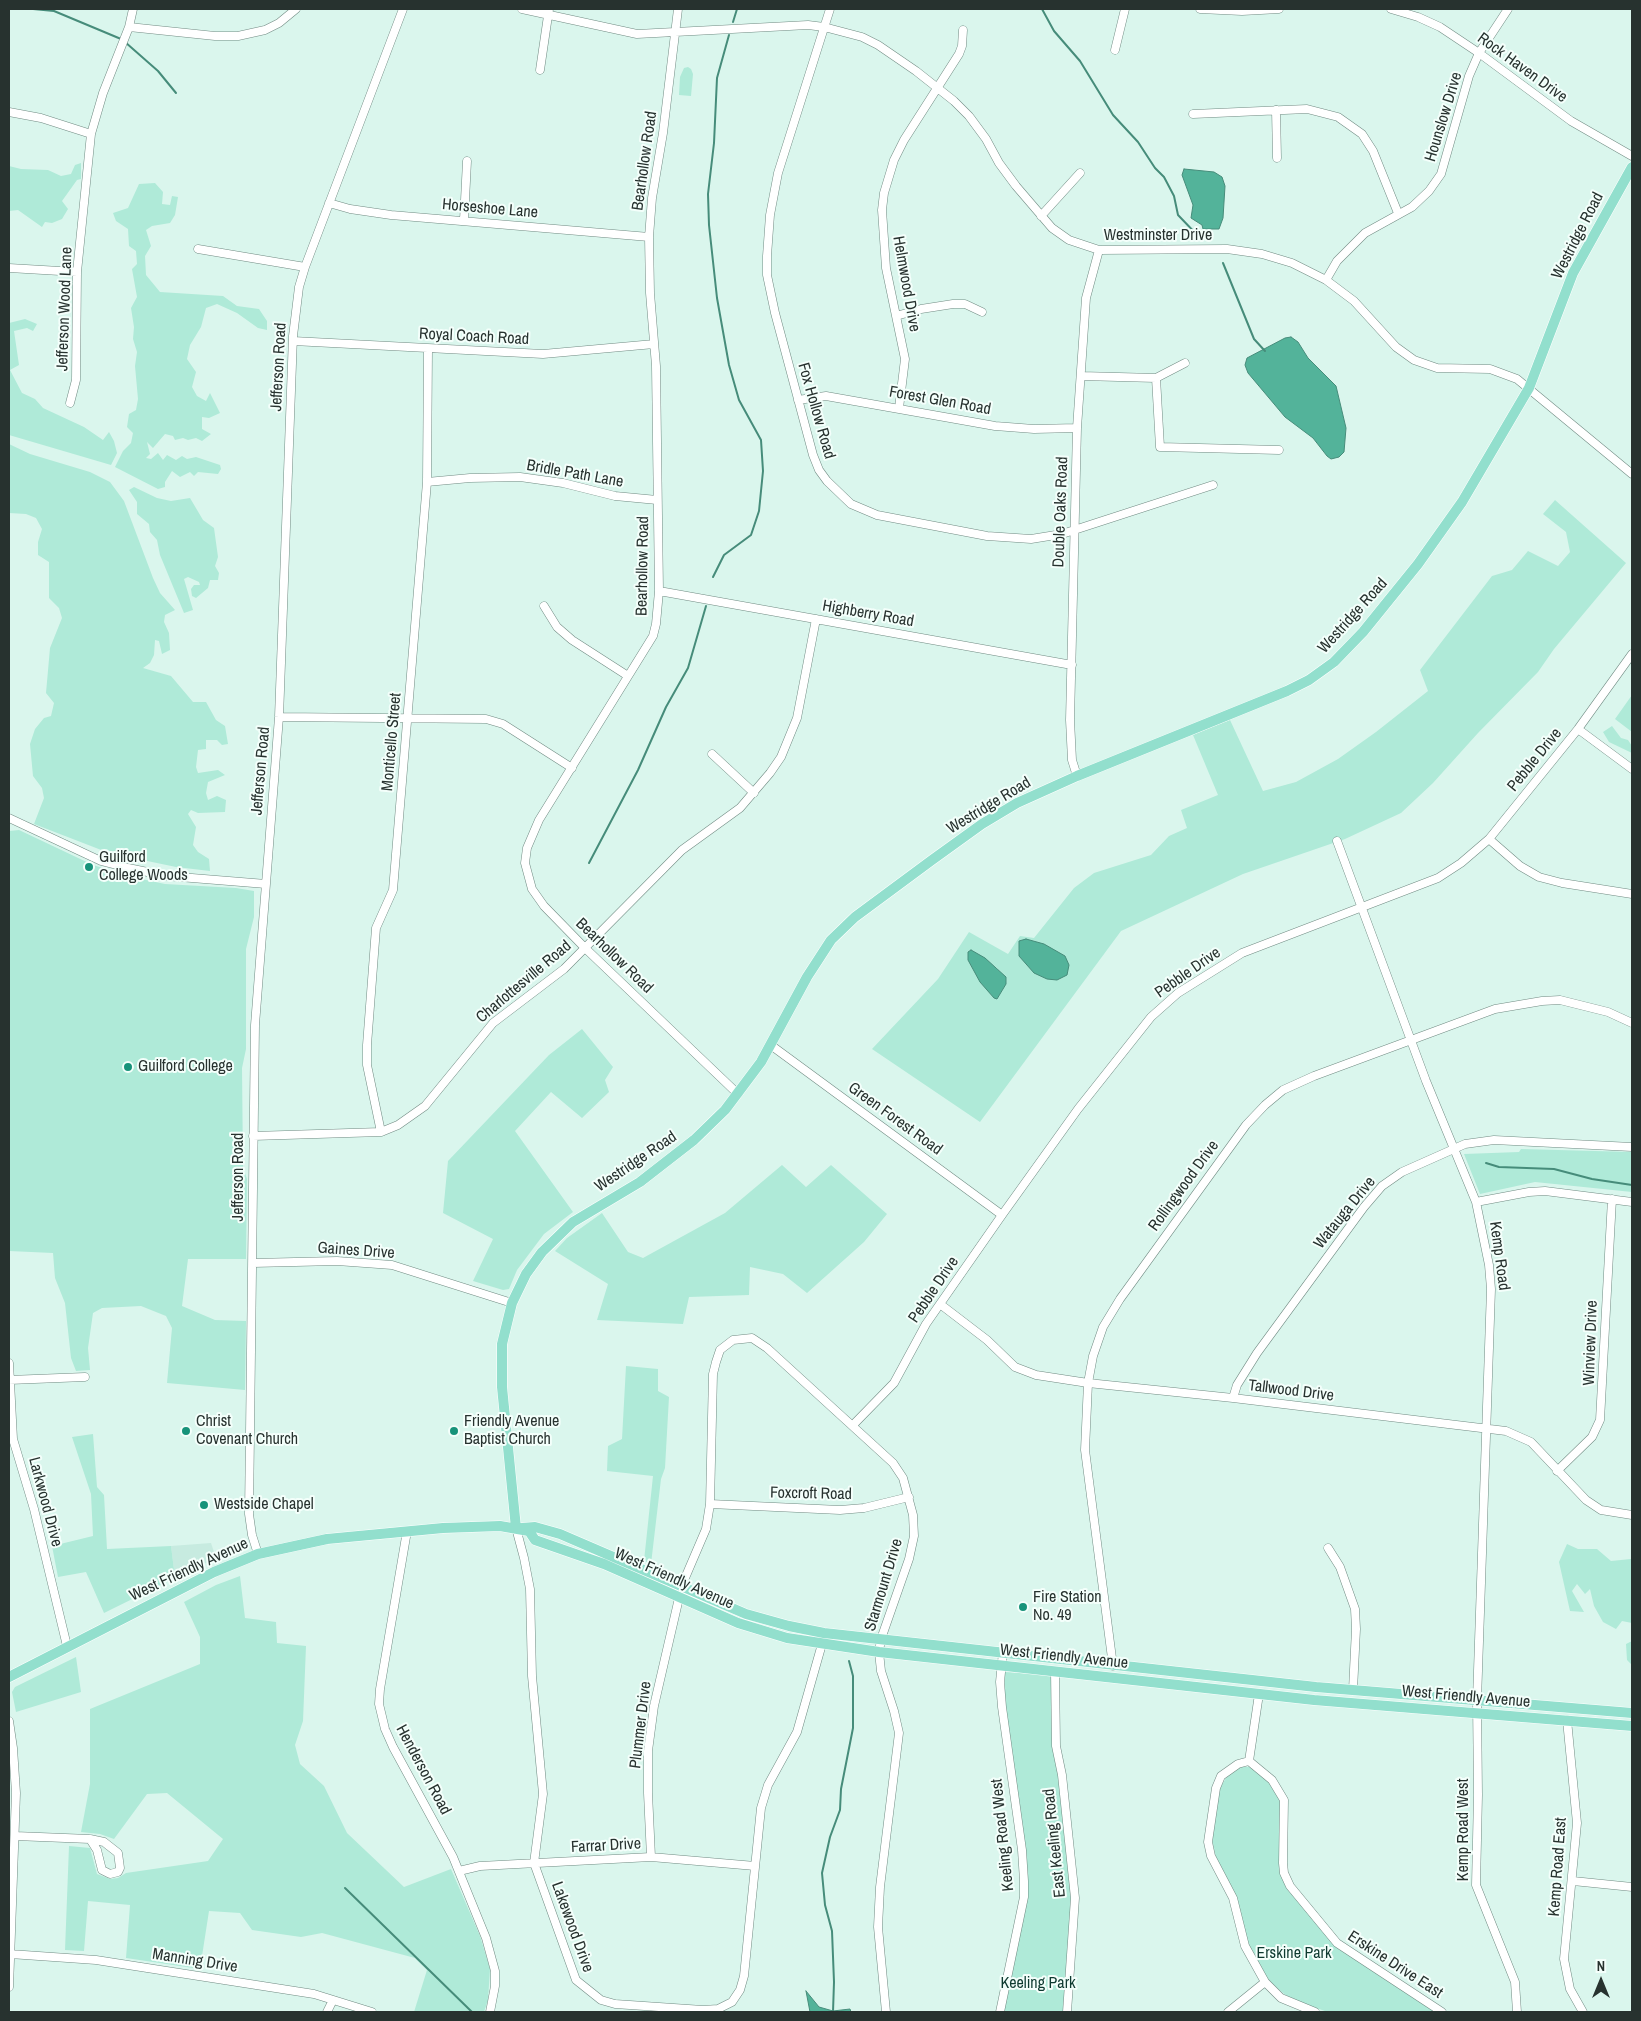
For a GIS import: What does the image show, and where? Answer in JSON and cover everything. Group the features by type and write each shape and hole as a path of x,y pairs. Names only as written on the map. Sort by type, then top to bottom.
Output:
{"main road":[{"name":"Westridge Road","path":"516,1528 501,1365 504,1332 512,1303 526,1274 542,1252 559,1234 588,1212 631,1188 666,1164 694,1140 738,1094 772,1046 823,951 846,925 982,824 1017,803 1076,776 1287,691 1309,680 1334,662 1363,632 1435,541 1462,502 1530,388 1573,273 1632,167"},
{"name":"West Friendly Avenue","path":"9,1677 214,1572 258,1554 300,1544 408,1531 479,1526 535,1527 560,1534 746,1614 824,1633 1113,1666 1353,1690 1632,1714"},
{"name":"West Friendly Avenue","path":"516,1528 529,1531 535,1540 604,1564 679,1598 760,1631 822,1644 1258,1694 1632,1726"}],"street":[{"path":"9,112 42,118 91,134 103,93 129,27 133,9"},
{"path":"129,27 215,36 238,36 265,30 279,23 296,9"},
{"name":"Jefferson Road","path":"258,1554 252,1535 250,1514 255,1025 279,716 293,340 299,287 305,267 403,9"},
{"name":"Westminster Drive","path":"522,9 548,12 620,32 675,34 786,26 824,27 862,37 878,45 937,88 969,116 986,139 999,163 1041,216 1069,240 1099,250 1227,249 1246,251 1292,262 1326,280 1354,301 1396,347 1414,360 1437,368 1490,369 1517,379 1632,474"},
{"name":"Bearhollow Road","path":"678,9 652,198 649,237 650,293 654,344 659,591 653,636 539,820 527,848 525,863 532,889 544,906 585,948 738,1094"},
{"name":"Fox Hollow Road","path":"830,9 778,173 770,215 767,275 775,314 819,470 842,497 863,510 893,519 1010,539 1031,539 1062,534 1213,485"},
{"path":"1115,50 1125,9"},
{"path":"1200,9 1242,11 1279,9"},
{"name":"Rock Haven Drive","path":"1391,9 1418,17 1440,27 1576,124 1632,156"},
{"name":"Hounslow Drive","path":"1326,280 1337,261 1365,233 1398,213 1412,207 1441,174 1469,76 1479,53 1508,9"},
{"path":"540,70 548,12"},
{"name":"Helmwood Drive","path":"899,408 905,359 886,259 882,210 884,193 894,160 904,140 959,54 962,46 962,30"},
{"path":"1193,114 1306,109 1324,112 1352,125 1362,134 1373,151 1398,213"},
{"path":"1276,110 1277,158"},
{"name":"Jefferson Wood Lane","path":"70,403 76,380 77,272 91,134"},
{"path":"464,220 467,161"},
{"path":"1041,216 1080,173"},
{"name":"Horseshoe Lane","path":"330,203 350,209 383,214 649,237"},
{"path":"198,249 305,267"},
{"name":"Double Oaks Road","path":"1076,776 1072,760 1070,720 1077,428 1086,298 1099,250"},
{"path":"9,268 77,272"},
{"path":"896,316 921,308 953,304 965,304 982,312"},
{"name":"Royal Coach Road","path":"293,340 543,354 654,344"},
{"name":"Monticello Street","path":"381,1132 367,1064 373,946 376,928 393,890 427,482 428,349"},
{"path":"1081,376 1156,378 1185,364"},
{"path":"1156,378 1160,447 1279,450"},
{"name":"Forest Glen Road","path":"798,400 826,396 1010,427 1077,428"},
{"name":"Bridle Path Lane","path":"427,482 470,478 520,477 563,483 615,496 657,500"},
{"name":"Highberry Road","path":"659,591 1072,665"},
{"path":"544,606 557,627 572,640 628,676"},
{"name":"Charlottesville Road","path":"253,1136 381,1132 398,1125 425,1106 493,1023 564,968 682,850 740,808 754,793 781,757 797,718 816,619"},
{"name":"Pebble Drive","path":"853,1425 894,1383 940,1304 1002,1215 1121,1053 1151,1017 1178,993 1242,953 1438,878 1475,852 1489,839 1578,729 1632,654"},
{"path":"279,716 486,719 503,724 572,768"},
{"path":"1578,729 1632,769"},
{"path":"712,754 754,793"},
{"path":"9,818 101,861 128,868 167,876 266,884"},
{"path":"1489,839 1520,866 1539,877 1562,883 1632,894"},
{"name":"Kemp Road","path":"1337,841 1426,1082 1476,1202 1489,1265 1491,1290 1477,1700"},
{"name":"Rollingwood Drive","path":"1113,1666 1085,1450 1088,1384 1094,1356 1103,1328 1120,1299 1227,1149 1265,1105 1283,1090 1314,1076 1495,1009 1560,1000 1585,1005 1632,1023"},
{"name":"Green Forest Road","path":"772,1046 1002,1215"},
{"name":"Watauga Drive","path":"1233,1398 1237,1385 1257,1353 1382,1186 1402,1172 1455,1148 1494,1140 1632,1148"},
{"path":"1476,1202 1537,1191 1564,1192 1632,1202"},
{"name":"Winview Drive","path":"1557,1471 1592,1437 1600,1420 1612,1199"},
{"name":"Gaines Drive","path":"252,1263 337,1261 392,1266 512,1303"},
{"name":"Tallwood Drive","path":"940,1304 1024,1371 1088,1384 1233,1398 1487,1428 1520,1436 1531,1442 1586,1500 1601,1510 1632,1515"},
{"name":"Starmount Drive","path":"710,1504 713,1374 720,1350 733,1340 752,1338 768,1348 894,1463 903,1478 910,1496 914,1536 909,1559 881,1639 879,1652 881,1671 894,1711 898,1733 880,1887 878,1927 886,2012"},
{"name":"Larkwood Drive","path":"9,1363 13,1439 34,1509 67,1646"},
{"path":"9,1380 85,1377"},
{"name":"Foxcroft Road","path":"710,1504 840,1510 864,1508 910,1496"},
{"path":"682,1585 706,1529 710,1504"},
{"name":"Lakewood Drive","path":"516,1528 530,1589 532,1676 543,1794 534,1863 570,1966 580,1986 600,2000 615,2004 703,2010 718,2008 732,2002 740,1990 744,1976 765,1796 773,1776 798,1732 822,1644"},
{"name":"Henderson Road","path":"408,1531 379,1704 385,1729 393,1747 459,1871 493,1958 495,1986 490,2012"},
{"path":"1328,1548 1340,1567 1355,1609 1356,1630 1353,1690"},
{"name":"Plummer Drive","path":"651,1857 648,1752 654,1706 679,1598"},
{"name":"Keeling Road West","path":"1000,2012 1024,1897 1022,1850 1002,1707 1003,1652"},
{"name":"East Keeling Road","path":"1055,1671 1055,1732 1075,1898 1067,2012"},
{"path":"1258,1694 1249,1761 1238,1764 1221,1776 1216,1788 1208,1842 1211,1856 1233,1898 1245,1946 1265,1982 1281,1998 1293,2005 1315,2012"},
{"name":"Kemp Road West","path":"1477,1700 1476,1885 1515,1982 1517,2011"},
{"name":"Kemp Road East","path":"1567,1720 1577,1823 1573,1881 1564,1959 1570,1989 1583,2012"},
{"path":"9,1721 16,1781 9,1987"},
{"name":"Erskine Drive East","path":"1249,1761 1272,1780 1284,1800 1283,1863 1284,1873 1290,1886 1337,1943 1442,2012"},
{"path":"15,1836 90,1839 104,1842 115,1849 120,1859 118,1872 110,1874 102,1870 97,1850 90,1839"},
{"name":"Farrar Drive","path":"459,1871 480,1866 651,1857 756,1866"},
{"path":"1573,1881 1632,1887"},
{"name":"Manning Drive","path":"10,1954 96,1960 314,1994 372,2012"},
{"path":"1228,2012 1265,1982"},
{"path":"327,2012 333,2000"},
{"path":"1507,2012 1517,2011"}],"shaded area":[{"path":"1184,169 1214,172 1222,177 1225,186 1223,218 1219,229 1203,229 1202,225 1191,218 1193,205 1182,175"},
{"path":"1291,337 1298,342 1308,358 1336,386 1346,428 1344,452 1339,457 1331,459 1327,456 1313,438 1285,417 1248,373 1245,365 1247,358 1285,338"},
{"path":"1026,939 1044,944 1065,956 1069,965 1067,975 1057,980 1047,979 1034,973 1019,956 1019,941"},
{"path":"971,950 985,958 1006,977 1006,984 997,999 980,982 968,960 968,952"},
{"path":"211,1543 216,1558 175,1578 171,1546"},
{"path":"806,1991 819,2007 833,2011 850,2009 851,2012 810,2012"}],"green space":[{"path":"688,67 693,74 691,96 679,95 680,77 684,68"},
{"path":"81,163 81,179 77,180 62,201 68,209 62,219 52,223 45,222 42,227 18,210 9,211 9,166 21,169 48,170 61,176 71,174 75,165"},
{"path":"155,183 163,192 162,204 170,205 172,196 178,197 175,215 170,223 152,226 146,230 151,246 145,256 146,275 160,292 223,296 237,306 259,309 267,321 267,330 258,328 237,313 217,304 206,308 201,327 190,345 187,359 196,372 192,387 197,396 206,401 210,393 220,413 209,418 202,417 202,429 211,434 202,441 196,438 175,440 173,436 165,434 153,448 147,442 150,454 146,458 151,459 158,453 163,460 167,455 176,460 182,456 187,459 196,457 220,465 221,469 218,474 198,472 194,476 190,472 180,477 172,471 165,482 165,487 158,489 115,467 123,451 131,443 133,433 127,427 129,414 136,410 138,399 135,366 137,352 133,339 134,327 131,308 137,297 132,269 137,264 136,251 129,246 128,229 116,221 113,213 128,208 139,184"},
{"path":"25,319 37,324 33,331 27,328 14,331 19,365 10,370 22,393 35,399 43,408 84,427 103,440 109,432 117,453 111,465 9,435 9,323"},
{"path":"9,444 30,454 90,472 110,482 124,501 160,593 175,610 165,615 164,622 169,633 170,650 162,654 159,641 155,640 154,655 150,663 143,668 171,676 193,702 206,702 216,720 225,726 228,744 222,745 217,740 206,740 206,749 198,750 196,767 198,773 218,770 225,775 208,782 206,793 208,800 217,796 226,800 225,812 198,813 191,810 188,814 196,827 193,845 198,852 209,859 210,871 176,867 109,853 34,824 44,798 42,788 33,776 30,744 35,729 44,718 51,716 54,703 46,693 50,648 62,618 59,608 49,598 49,562 38,555 38,542 42,529 36,518 26,514 9,513"},
{"path":"134,487 157,498 171,501 190,498 203,520 214,528 218,557 215,566 219,573 218,580 210,580 208,588 196,598 192,596 191,589 194,585 200,585 199,582 188,577 184,579 193,610 184,613 160,555 157,540 150,532 149,524 137,514 137,502 129,490"},
{"path":"1555,500 1626,563 1554,649 1538,672 1478,733 1433,783 1401,813 1345,839 1243,874 1121,931 980,1122 872,1049 938,979 969,932 1008,954 1020,936 1034,938 1074,888 1094,873 1151,855 1169,836 1187,828 1181,810 1218,795 1193,735 1230,720 1263,791 1296,782 1338,759 1428,691 1420,670 1492,576 1512,570 1528,551 1558,566 1570,552 1566,532 1543,514","holes":["970,950 997,968 1006,984 997,999 994,998 976,974 968,960"]},
{"path":"1632,695 1632,732 1615,719"},
{"path":"1612,726 1621,738 1628,740 1632,746 1632,753 1609,742 1603,732"},
{"name":"Guilford College","path":"19,830 93,865 132,877 165,884 236,888 254,891 254,917 246,949 246,1049 242,1068 243,1167 247,1179 246,1259 188,1259 182,1306 215,1320 246,1321 245,1390 167,1383 172,1328 166,1316 141,1306 102,1308 93,1313 88,1348 90,1370 76,1371 71,1358 65,1303 55,1278 53,1253 9,1251 9,831"},
{"path":"582,1029 613,1067 605,1080 609,1092 582,1118 551,1092 515,1131 573,1212 544,1234 517,1270 509,1289 503,1290 473,1281 493,1239 443,1213 448,1161 549,1055"},
{"path":"1521,1149 1632,1152 1632,1192 1535,1182 1480,1194 1464,1154 1519,1152"},
{"path":"782,1165 806,1187 831,1165 887,1214 864,1242 807,1293 783,1274 750,1267 749,1295 689,1297 683,1324 597,1320 608,1284 555,1251 567,1238 602,1213 628,1252 643,1258 725,1213"},
{"path":"626,1366 658,1369 658,1391 669,1397 665,1468 661,1479 651,1564 644,1561 653,1476 607,1471 608,1446 622,1439"},
{"path":"93,1434 97,1487 104,1495 107,1549 171,1546 175,1578 104,1613 86,1572 58,1577 52,1546 93,1536 91,1494 72,1437"},
{"path":"1567,1544 1578,1549 1597,1549 1611,1561 1631,1559 1632,1623 1622,1621 1616,1629 1603,1622 1594,1606 1590,1589 1585,1594 1577,1584 1572,1591 1584,1612 1570,1611 1559,1562"},
{"path":"240,1576 245,1618 276,1622 277,1643 306,1646 303,1721 295,1745 300,1764 324,1786 347,1833 404,1887 451,1869 480,1936 490,1969 488,2000 484,2012 414,2012 427,1970 415,1958 322,1933 301,1937 252,1930 240,1913 209,1911 200,1969 126,1958 130,1905 88,1901 84,1951 65,1950 69,1846 90,1848 97,1874 110,1879 118,1878 126,1873 208,1861 223,1839 167,1793 147,1794 114,1839 100,1834 81,1832 90,1784 90,1709 200,1664 200,1637 184,1602 216,1585"},
{"path":"1632,1641 1632,1665 1627,1660 1626,1644"},
{"path":"76,1657 81,1692 16,1712 12,1692 15,1687"},
{"name":"Keeling Park","path":"1005,1672 1052,1675 1072,1898 1063,2012 1002,2012 1027,1895 1005,1708"},
{"name":"Erskine Park","path":"1240,1767 1252,1767 1270,1783 1281,1801 1281,1876 1289,1889 1333,1944 1436,2012 1328,2012 1292,2000 1267,1980 1249,1947 1237,1898 1216,1857 1212,1839 1220,1788 1229,1773"}],"waterway":[{"path":"33,9 54,11 121,39"},
{"path":"733,22 737,9"},
{"path":"1042,9 1054,31 1080,61 1113,115 1138,142 1155,168 1164,177 1174,196 1178,215 1201,239"},
{"path":"713,577 724,555 751,535 759,511 763,471 761,440 739,400 729,365 717,298 709,225 708,194 714,143 717,78 729,35"},
{"path":"125,42 158,71 176,93"},
{"path":"1223,263 1254,339 1265,351"},
{"path":"589,863 638,770 666,707 688,668 706,606"},
{"path":"1486,1163 1499,1167 1554,1169 1592,1179 1632,1185"},
{"path":"833,2012 832,1931 825,1905 822,1873 830,1837 840,1810 841,1789 853,1728 853,1676 849,1661"},
{"path":"345,1888 472,2012"}],"place":[{"name":"Guilford College Woods","path":"89,867"},
{"name":"Guilford College","path":"128,1067"},
{"name":"Christ Covenant Church","path":"186,1431"},
{"name":"Friendly Avenue Baptist Church","path":"454,1431"},
{"name":"Westside Chapel","path":"204,1505"},
{"name":"Fire Station No. 49","path":"1023,1607"}]}
